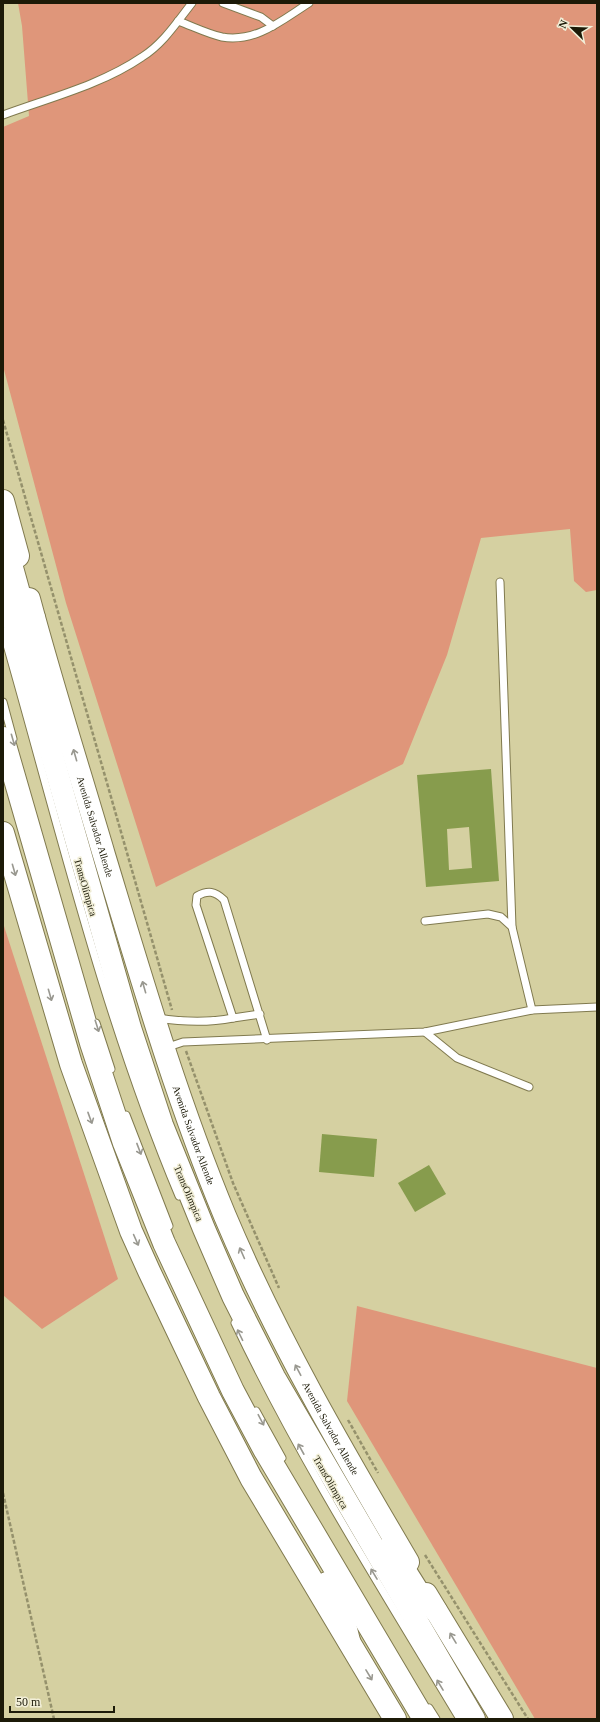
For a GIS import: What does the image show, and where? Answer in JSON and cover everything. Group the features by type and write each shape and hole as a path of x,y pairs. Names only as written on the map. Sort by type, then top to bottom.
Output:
{"main road":[{"name":"Avenida Salvador Allende","path":"3,501 34,618 152,1017 197,1146 226,1218 268,1309 316,1404 436,1611 502,1719"},
{"path":"3,535 22,604 25,610 34,618"},
{"path":"3,584 110,963 160,1118 201,1222 230,1289 274,1377 474,1719"},
{"path":"9,743 91,1043 124,1143 164,1243 233,1391 265,1451 424,1709"},
{"path":"3,833 71,1064 131,1231 208,1396 251,1478 395,1719"},
{"path":"274,1377 288,1387 418,1590 436,1611"},
{"path":"265,1451 265,1465 340,1609 349,1641"}],"lane":[{"path":"3,114 112,75 143,56 171,31 192,3"},
{"path":"223,3 262,17 273,26"},
{"path":"178,21 221,37 241,39 258,34 309,3"},
{"path":"500,582 512,927 532,1010"},
{"name":"TransOlímpica","path":"3,631 86,925 152,1131 181,1201"},
{"path":"3,702 9,743"},
{"path":"233,1018 196,905 197,896 205,891 217,893 224,900 267,1040"},
{"path":"59,904 68,933"},
{"path":"425,921 488,914 501,917 512,927"},
{"path":"163,1049 183,1042 267,1040 425,1032 532,1010 597,1007"},
{"path":"93,1012 113,1076"},
{"path":"152,1017 179,1022 212,1022 260,1014"},
{"path":"425,1032 457,1058 529,1087"},
{"path":"124,1111 171,1230"},
{"name":"TransOlímpica","path":"232,1318 260,1376 324,1490 460,1719"},
{"path":"253,1406 287,1467"},
{"path":"424,1709 436,1719"}],"path":[{"path":"3,420 173,1013 179,1022"},
{"path":"183,1042 233,1183 279,1289"},
{"path":"344,1413 379,1474"},
{"path":"3,1493 54,1719"},
{"path":"422,1549 528,1719"}],"shaded area":[{"path":"18,3 597,3 597,590 586,592 574,581 570,529 481,538 447,655 403,764 156,887 66,603 3,366 3,127 29,116 22,26"},
{"path":"3,923 118,1279 42,1329 3,1295"},
{"path":"357,1306 597,1368 597,1719 535,1719 347,1401"}],"building":[{"path":"491,769 499,881 426,887 417,775","holes":["469,827 472,868 449,870 447,829"]},
{"path":"322,1134 377,1139 374,1177 319,1172"},
{"path":"429,1165 446,1194 415,1212 398,1183"}]}
